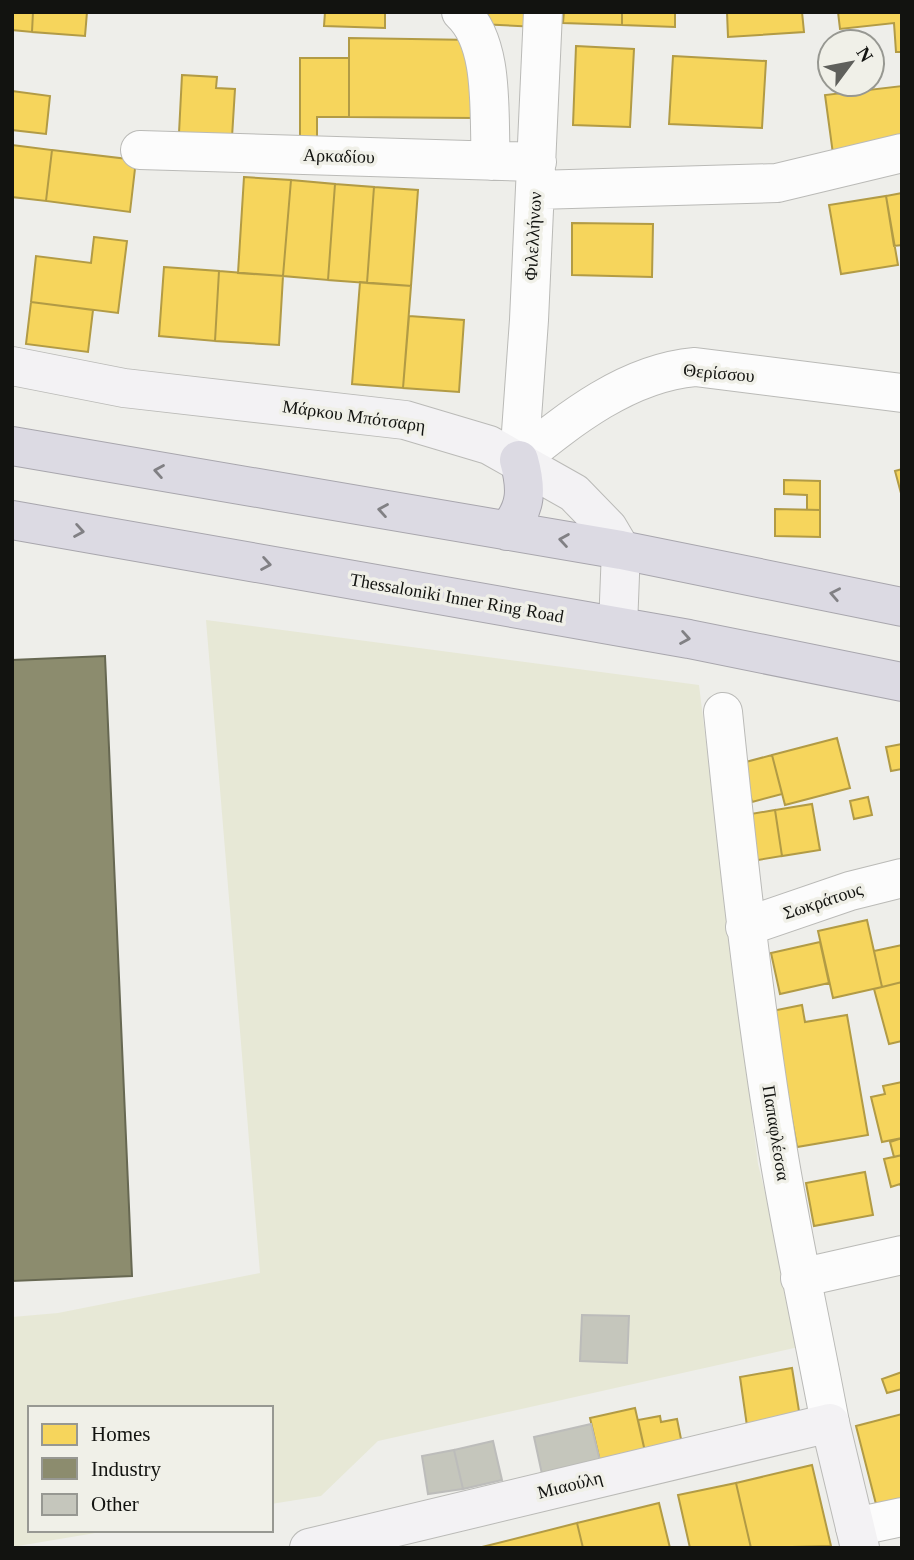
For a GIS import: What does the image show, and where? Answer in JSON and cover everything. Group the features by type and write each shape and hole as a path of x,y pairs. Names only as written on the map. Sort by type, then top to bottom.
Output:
{"highway":[{"path":"12,446 621,550 902,607"},
{"path":"507,531 520,516 524,499 525,482 519,460"},
{"name":"Thessaloniki Inner Ring Road","path":"12,520 618,626 902,682"}],"main road":[{"name":"Μάρκου Μπότσαρη","path":"12,366 124,388 405,420 458,434 519,460 584,502 608,528 621,550"},
{"path":"618,626 621,550"},
{"name":"Παπαφλέσσα","path":"830,1423 858,1537"},
{"name":"Μιαούλη","path":"309,1548 376,1540 830,1423"}],"street":[{"path":"460,12 477,32 485,49 491,161"},
{"name":"Φιλελλήνων","path":"519,460 543,12"},
{"name":"Αρκαδίου","path":"140,150 491,161 536,176 777,183 902,153"},
{"name":"Θερίσσου","path":"519,460 576,414 625,388 674,369 695,367 890,394 902,393"},
{"name":"Παπαφλέσσα","path":"723,712 745,927 800,1278 830,1423"},
{"name":"Σωκράτους","path":"745,927 850,891 902,878"},
{"path":"800,1278 902,1255"},
{"path":"858,1537 902,1517"}],"green space":[{"path":"206,620 699,685 758,1164 803,1346 378,1441 321,1496 273,1504 273,1406 28,1406 28,1532 101,1532 12,1547 12,1317 58,1313 260,1273"}],"building: Homes":[{"path":"12,12 33,12 32,32 12,30"},
{"path":"33,12 87,12 85,36 32,32"},
{"path":"325,12 385,12 385,28 324,26"},
{"path":"479,12 537,12 537,27 479,24"},
{"path":"564,12 622,12 622,25 563,23"},
{"path":"622,12 675,12 675,27 622,25"},
{"path":"727,12 802,12 804,32 728,37"},
{"path":"838,12 902,12 902,52 896,52 894,23 840,28"},
{"path":"349,38 474,40 474,118 349,117"},
{"path":"576,46 634,49 630,127 573,125"},
{"path":"673,56 766,61 762,128 669,124"},
{"path":"300,58 349,58 349,117 317,117 317,138 300,137"},
{"path":"182,75 217,77 216,88 235,89 232,137 179,133"},
{"path":"902,86 902,145 833,154 825,98 886,98 886,88"},
{"path":"12,91 50,96 46,134 12,130"},
{"path":"12,145 52,150 46,201 12,197"},
{"path":"52,150 136,160 130,212 46,201"},
{"path":"244,177 291,180 283,276 238,273"},
{"path":"291,180 335,184 328,280 283,276"},
{"path":"335,184 374,187 367,283 328,280"},
{"path":"374,187 418,190 411,286 367,283"},
{"path":"902,193 902,245 894,246 886,196"},
{"path":"886,196 898,265 841,274 829,205"},
{"path":"572,223 653,224 652,277 572,275"},
{"path":"94,237 127,241 118,313 31,302 36,256 91,263"},
{"path":"164,267 219,271 215,341 159,336"},
{"path":"219,271 283,276 279,345 215,341"},
{"path":"360,282 411,286 403,388 352,384"},
{"path":"31,302 93,310 88,352 26,344"},
{"path":"409,316 464,320 459,392 403,388"},
{"path":"902,469 902,497 895,471"},
{"path":"784,480 820,481 820,510 807,510 807,495 784,494"},
{"path":"775,509 820,510 820,537 775,536"},
{"path":"837,738 850,788 785,805 772,755"},
{"path":"902,744 902,769 891,771 886,747"},
{"path":"772,755 782,794 752,802 742,763"},
{"path":"868,797 872,815 854,819 850,801"},
{"path":"812,804 820,850 782,856 775,810"},
{"path":"775,810 782,856 752,861 745,815"},
{"path":"867,920 882,987 833,998 818,931"},
{"path":"820,942 829,983 780,994 771,953"},
{"path":"902,945 902,982 882,987 874,951"},
{"path":"902,982 902,1041 889,1044 874,989"},
{"path":"802,1005 805,1022 847,1015 868,1135 797,1147 772,1011"},
{"path":"902,1082 902,1138 882,1142 871,1097 885,1094 883,1086"},
{"path":"902,1138 902,1155 894,1157 890,1142"},
{"path":"902,1155 902,1189 900,1184 891,1187 884,1159"},
{"path":"865,1172 873,1215 814,1226 806,1183"},
{"path":"792,1368 800,1417 747,1426 740,1377"},
{"path":"902,1372 902,1389 887,1393 882,1379"},
{"path":"635,1408 646,1456 601,1466 590,1418"},
{"path":"902,1414 902,1503 877,1508 856,1426"},
{"path":"660,1416 661,1422 677,1419 683,1449 646,1456 638,1420"},
{"path":"812,1465 831,1546 751,1548 736,1483"},
{"path":"736,1483 751,1548 690,1548 678,1495"},
{"path":"659,1503 670,1548 583,1548 577,1523"},
{"path":"577,1523 583,1548 478,1548"}],"building: Industry":[{"path":"105,656 132,1276 12,1281 12,660"}],"building: Other":[{"path":"582,1315 629,1316 627,1363 580,1361"},
{"path":"591,1424 600,1461 542,1474 534,1437"},
{"path":"493,1441 502,1480 463,1489 454,1450"},
{"path":"454,1450 463,1489 428,1494 422,1456"}]}
